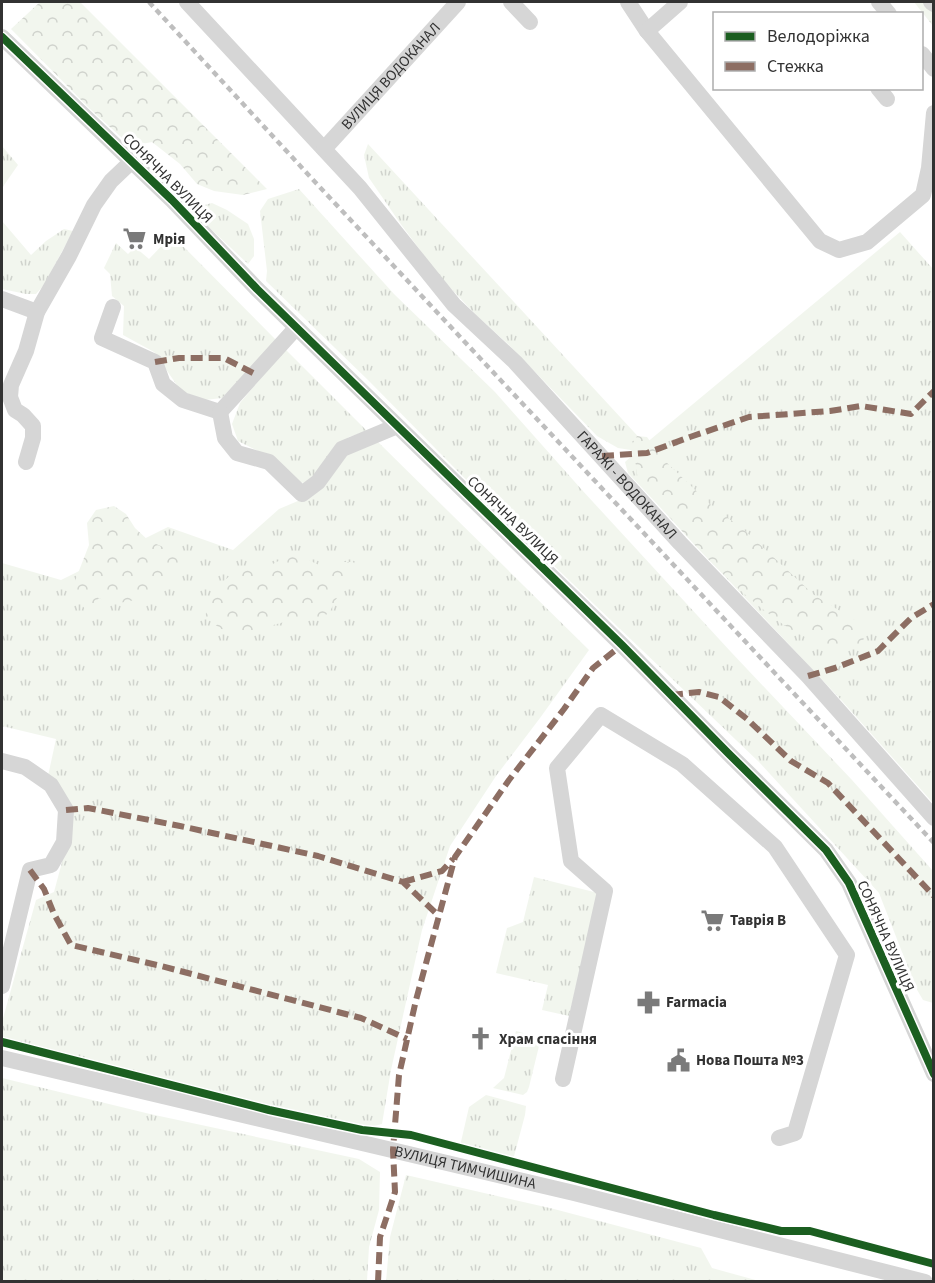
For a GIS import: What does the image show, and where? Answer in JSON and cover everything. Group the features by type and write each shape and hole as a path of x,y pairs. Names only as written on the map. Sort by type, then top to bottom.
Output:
{"street":[{"name":"ГАРАЖІ - ВОДОКАНАЛ","path":"187,2 360,188 454,305 515,362 680,543 808,676 933,818"},
{"name":"ВУЛИЦЯ ВОДОКАНАЛ","path":"324,149 458,2"},
{"path":"511,2 530,22"},
{"path":"628,2 647,31 820,241 839,250 867,243 923,195 929,168 933,113"},
{"path":"647,31 680,2"},
{"name":"СОНЯЧНА ВУЛИЦЯ","path":"2,37 172,200 296,328 622,645 826,850 849,883 933,1074"},
{"path":"923,56 933,69"},
{"path":"26,462 33,438 33,426 15,410 10,397 10,385 26,351 37,312 69,256 94,205 111,181 132,161"},
{"path":"2,299 37,312"},
{"path":"113,307 102,338 155,362 164,384 183,400 220,412"},
{"path":"220,412 296,328"},
{"path":"220,412 225,438 237,453 269,462 302,494 318,482 342,449 397,426"},
{"path":"563,1079 605,891 571,861 557,768 601,715 682,764 775,847 847,955 795,1132 779,1138"},
{"path":"2,761 25,767 51,785 66,810 64,842 51,865 30,870 2,986"},
{"name":"ВУЛИЦЯ ТИМЧИШИНА","path":"2,1058 574,1193 902,1279 926,1281"}],"green space":[{"path":"40,2 80,2 267,189 243,195 214,191 197,184 180,164 152,142 131,146 90,109 11,29"},
{"path":"914,2 925,2 933,12 933,26 923,12"},
{"path":"368,144 645,444 900,232 933,269 933,803 842,701 628,473 625,462 637,451 618,448 597,436 440,277 369,178 364,155"},
{"path":"2,146 18,165 2,188"},
{"path":"299,189 394,294 495,392 582,490 852,780 933,871 933,1003 923,1000 916,988 879,893 759,762 501,515 369,381 266,281 267,271 260,211 268,199"},
{"path":"212,203 248,224 254,239 254,256 248,264 197,216 201,206"},
{"path":"2,221 31,255 64,229 73,231 44,285 36,294 2,289"},
{"path":"172,235 276,340 222,398 205,400 181,391 154,352 123,335 124,306 112,296 110,274 104,268 116,243 128,254 135,247 149,259"},
{"path":"285,349 367,431 349,437 331,453 309,484 299,482 274,459 238,441 232,424 240,403"},
{"path":"637,436 647,437 664,460 716,510 741,527 814,595 853,619 864,621 869,630 859,647 827,644 802,636 771,616 727,578 638,482 636,465 630,448"},
{"path":"378,442 589,650 496,776 450,846 422,930 391,1070 382,1124 366,1128 206,1091 2,1038 2,1022 36,900 54,892 72,825 48,776 56,739 2,726 2,563 61,580 168,527 233,550 279,509 312,495 347,453"},
{"path":"114,506 126,514 135,528 149,541 175,552 184,568 163,578 147,598 113,604 99,598 88,612 76,599 75,581 89,545 87,523 96,510"},
{"path":"294,553 321,566 335,562 353,562 363,572 340,592 329,613 315,621 299,618 251,631 221,629 205,617 211,593 235,571 267,567"},
{"path":"534,877 598,893 569,1016 542,1010 548,985 496,973 507,928 523,922"},
{"path":"516,1031 541,1038 529,1087 523,1095 493,1088 504,1078"},
{"path":"2,1078 150,1114 359,1159 380,1172 379,1210 369,1247 367,1281 2,1281"},
{"path":"486,1095 526,1106 513,1160 460,1146 469,1107"},
{"path":"406,1175 554,1209 701,1248 712,1268 759,1281 386,1281 390,1237"}],"railway":[{"path":"149,2 934,843"}],"marked path":[{"path":"155,362 179,358 224,358 255,374"},
{"path":"602,456 647,453 749,417 830,411 861,406 911,414 934,391"},
{"path":"808,676 878,651 911,618 934,604"},
{"path":"378,1282 380,1237 395,1192 393,1150 399,1075 416,1000 455,857 593,668 622,645"},
{"path":"671,695 699,692 719,697 747,719 791,761 828,783 934,896"},
{"path":"66,810 88,808 318,856 403,882 439,916"},
{"path":"403,882 442,871 453,859"},
{"path":"30,870 44,889 54,914 71,945 361,1018 407,1039"}],"cycle path":[{"path":"2,37 172,200 257,289 622,645 826,850 849,883 934,1074"},
{"path":"2,1042 269,1110 362,1130 411,1135 714,1215 781,1231 810,1231 934,1264"}],"place":[{"name":"Мрія","path":"135,239"},
{"name":"Таврія В","path":"712,920"},
{"name":"Farmacia","path":"648,1002"},
{"name":"Храм спасіння","path":"481,1039"},
{"name":"Нова Пошта №3","path":"678,1060"}]}
